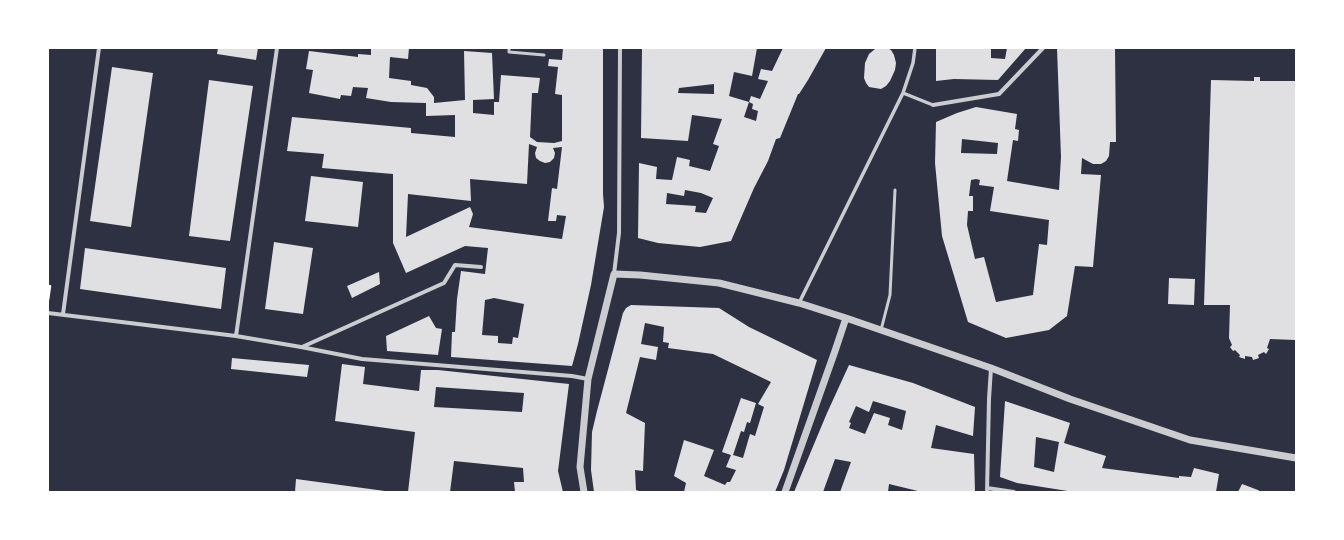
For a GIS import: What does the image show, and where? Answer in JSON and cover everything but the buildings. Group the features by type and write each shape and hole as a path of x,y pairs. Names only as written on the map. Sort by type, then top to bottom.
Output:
{"street":[{"path":"64,314 100,48"},
{"path":"236,336 277,48"},
{"path":"584,492 580,467 588,379 614,274 618,233 620,48"},
{"path":"799,303 903,93 913,63 915,48"},
{"path":"903,93 933,105 999,94 1043,48"},
{"path":"301,347 444,284 456,265 481,267"},
{"path":"614,274 719,283 799,303 991,368 1070,399 1190,440 1296,458"},
{"path":"48,313 236,336 362,359 588,379"},
{"path":"785,492 836,352 846,318"},
{"path":"991,368 987,490 1014,492"}],"lane":[{"path":"509,48 509,52 544,55"},
{"path":"881,330 890,295 895,190"}],"path":[{"path":"48,300 50,286"}]}
